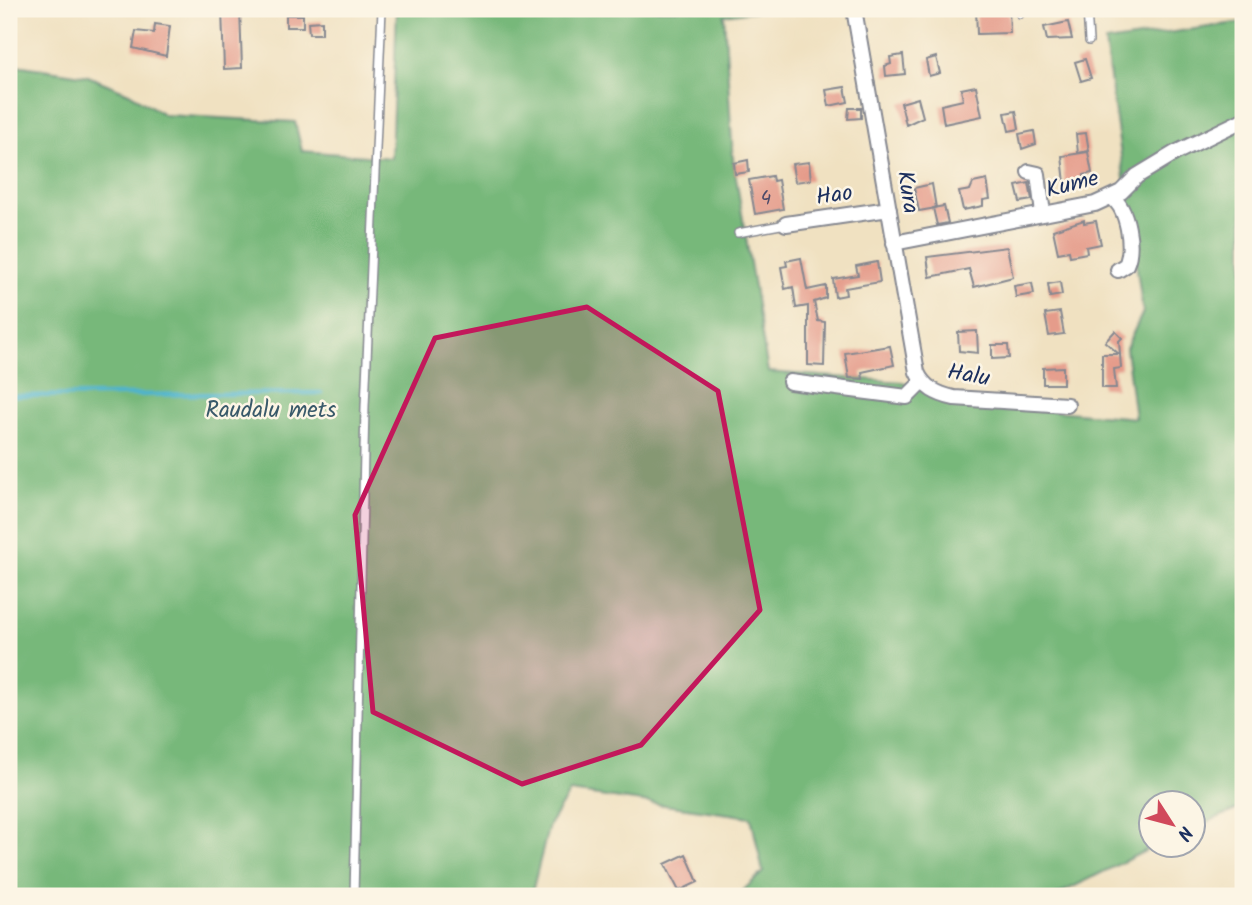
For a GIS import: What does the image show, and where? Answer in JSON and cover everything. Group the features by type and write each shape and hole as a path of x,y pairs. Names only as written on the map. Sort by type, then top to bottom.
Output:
{"street":[{"name":"Kura","path":"855,9 917,372 922,382"},
{"name":"Kume","path":"894,243 1095,204 1111,197 1175,153 1243,120"},
{"path":"1029,172 1038,174 1043,214"},
{"path":"1111,197 1124,212 1129,256 1127,264 1118,270"},
{"name":"Hao","path":"786,224 889,209"},
{"name":"Halu","path":"789,382 907,397 922,382 940,394 954,398 1067,405"}],"lane":[{"path":"354,896 365,407 382,9"},
{"path":"1087,9 1089,41"},
{"path":"738,233 786,224"}],"highlighted area":[{"path":"587,307 718,391 760,610 641,745 522,784 373,712 355,515 435,338"}],"green space":[{"name":"Raudalu mets","path":"397,9 770,9 724,15 733,159 768,372 902,382 958,398 988,403 1135,418 1126,348 1143,312 1105,42 1243,22 1243,807 1206,823 1206,790 1136,790 1136,856 1055,896 737,896 763,872 751,817 570,792 549,825 531,896 9,896 9,64 88,76 129,93 165,115 295,122 302,151 391,158"}],"building":[{"path":"222,9 240,9 242,68 224,69"},
{"path":"976,9 1009,9 1010,33 977,34"},
{"path":"286,15 303,15 303,27 286,27"},
{"path":"322,21 322,34 309,34 308,22"},
{"path":"1068,22 1072,39 1047,40 1044,27"},
{"path":"155,24 170,26 166,56 133,48 136,31 154,33"},
{"path":"903,55 905,74 886,76 885,66 891,64 890,57"},
{"path":"936,57 940,73 929,76 926,60"},
{"path":"1085,59 1091,78 1081,81 1075,62"},
{"path":"976,86 982,116 944,124 941,105 963,100 961,89"},
{"path":"845,87 848,102 829,106 826,90"},
{"path":"918,98 923,117 906,125 901,103"},
{"path":"849,108 861,108 861,118 848,119"},
{"path":"1016,111 1019,129 1009,131 1005,113"},
{"path":"1034,131 1036,144 1022,149 1019,134"},
{"path":"1086,133 1089,151 1078,153 1076,134"},
{"path":"1088,152 1092,173 1084,175 1085,180 1065,183 1062,156"},
{"path":"748,160 749,172 735,174 734,163"},
{"path":"809,162 811,180 795,182 792,164"},
{"path":"772,176 773,181 778,180 783,209 755,214 749,180"},
{"path":"987,180 990,199 983,200 983,206 963,210 959,192 970,190 973,183"},
{"path":"1029,183 1032,200 1020,202 1016,186"},
{"path":"932,184 936,208 919,211 914,188"},
{"path":"944,206 948,223 937,225 933,208"},
{"path":"1084,220 1084,223 1096,221 1101,244 1086,247 1087,253 1070,256 1069,251 1058,253 1053,230"},
{"path":"1007,247 1013,277 974,287 969,269 930,277 927,257"},
{"path":"801,258 807,290 826,286 826,298 814,302 818,321 825,322 824,366 808,365 808,306 796,308 793,287 785,289 781,267 787,266 786,261"},
{"path":"877,262 880,282 845,288 846,295 835,297 833,279 858,275 856,266"},
{"path":"1060,282 1062,295 1050,297 1048,284"},
{"path":"1032,283 1034,294 1016,297 1014,286"},
{"path":"1060,312 1064,334 1049,336 1045,314"},
{"path":"977,331 978,353 959,351 958,332"},
{"path":"1115,331 1122,338 1119,341 1121,368 1114,369 1116,388 1102,388 1102,354 1119,354 1105,342"},
{"path":"992,345 1008,345 1009,358 992,359"},
{"path":"890,346 894,365 862,372 863,379 849,378 845,353"},
{"path":"1063,367 1063,384 1043,384 1043,368"},
{"path":"686,854 698,882 679,891 665,864"}],"waterway":[{"path":"9,396 321,393"}]}
